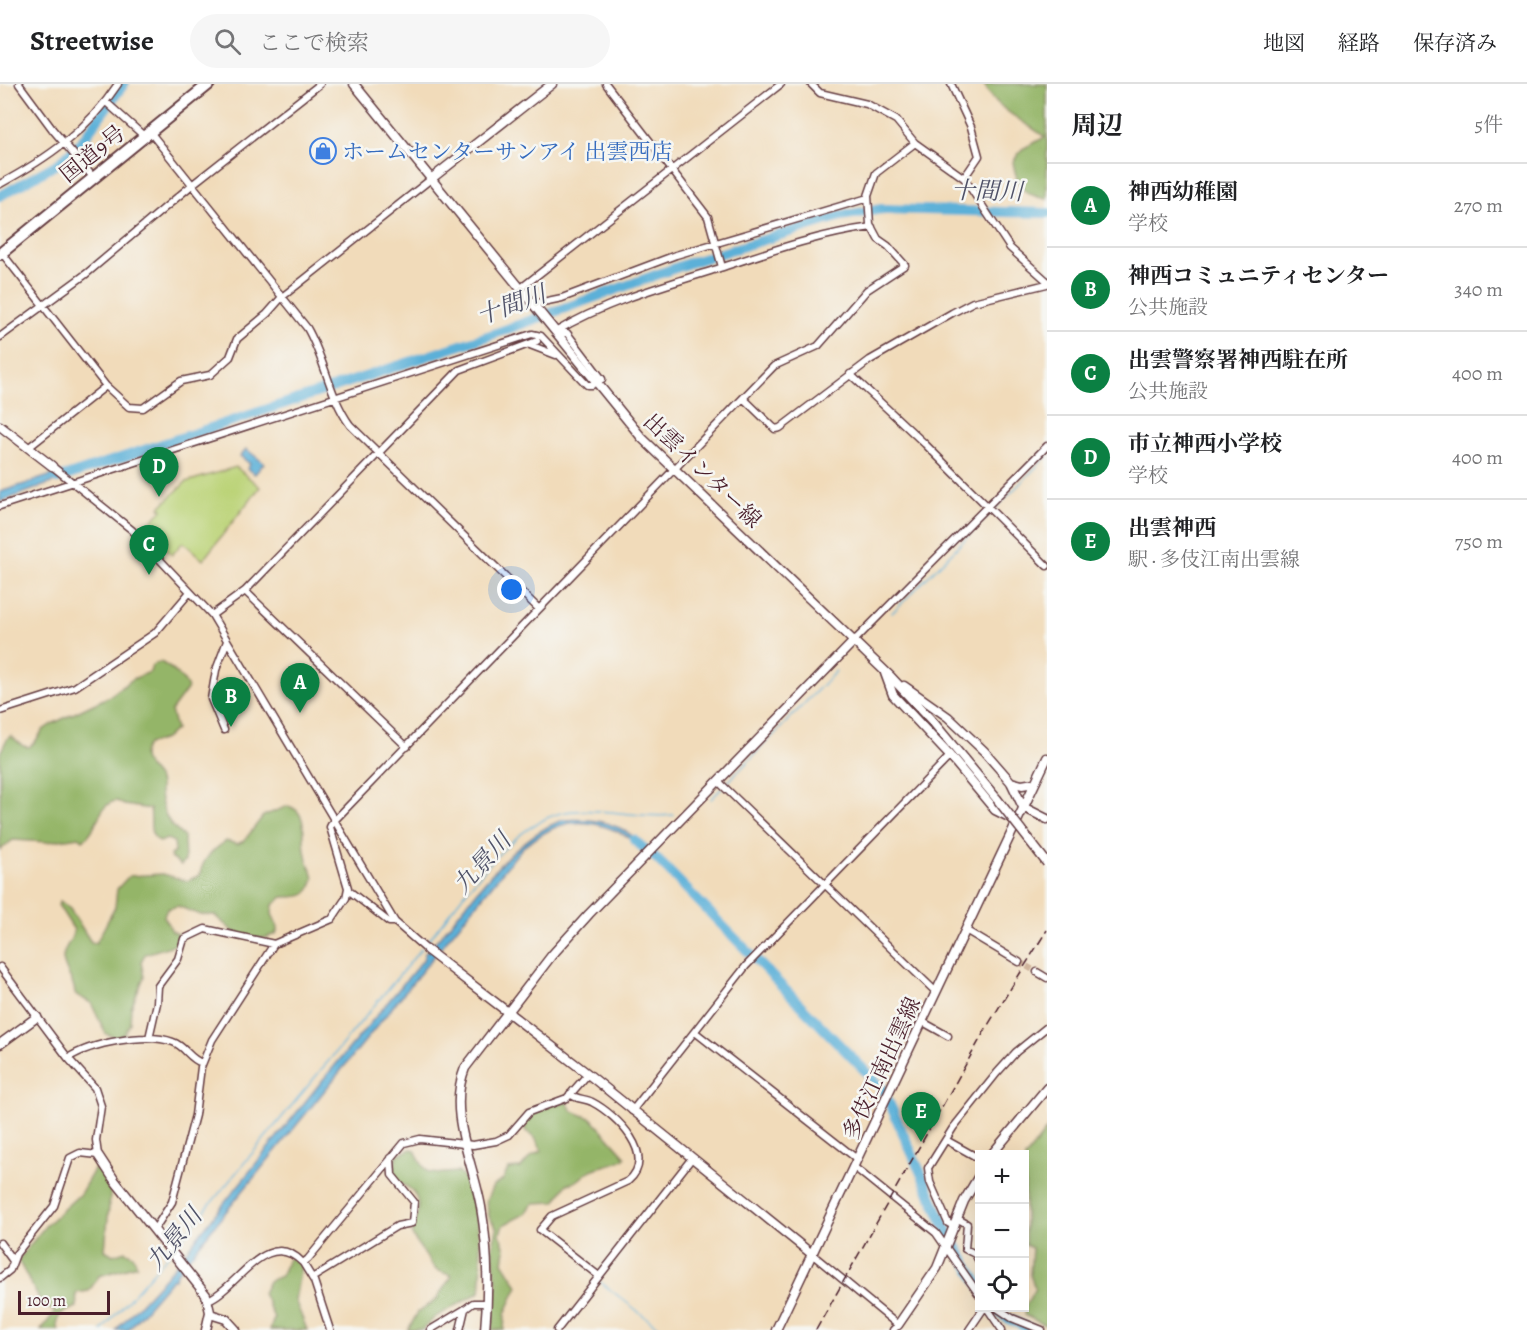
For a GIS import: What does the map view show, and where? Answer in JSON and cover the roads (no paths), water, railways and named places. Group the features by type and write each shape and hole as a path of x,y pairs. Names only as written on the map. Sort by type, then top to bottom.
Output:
{"highway":[{"name":"国道9号","path":"1,254 209,84"}],"street":[{"path":"19,84 64,145 93,177"},
{"path":"0,184 39,163 64,145 106,102 118,84"},
{"path":"0,337 42,304 86,274 320,84"},
{"name":"出雲インター線","path":"354,84 556,331 618,411 673,470 855,640 888,674 965,758 1047,863"},
{"path":"1,254 106,386 129,407 143,408 181,381 210,375 230,357 237,339 267,314 282,297 552,84"},
{"path":"606,84 708,217 722,265"},
{"path":"521,288 781,84"},
{"path":"811,84 820,93 867,104 885,112 915,143 964,178 1010,248 1047,282"},
{"path":"951,84 971,127 979,156 964,178"},
{"path":"106,102 147,134 194,184 307,328 319,349 335,397 350,425 539,609"},
{"path":"395,922 389,922 348,890 330,827 333,821 774,366 818,346 867,290 905,265 888,246 878,239 871,225 868,200 876,173 915,143"},
{"path":"535,306 715,244 868,200"},
{"path":"556,331 593,312 722,265 830,232 871,225"},
{"path":"743,398 775,429 850,374 973,302 1047,282"},
{"path":"556,331 567,333 602,379"},
{"path":"0,506 71,481 532,334 541,336 587,385 592,385"},
{"path":"212,615 245,591 459,370 537,341"},
{"path":"526,345 539,346 562,358"},
{"path":"850,374 925,444 1047,566"},
{"path":"28,448 106,386"},
{"path":"0,426 132,530 212,615 395,922 435,957 588,1074 813,1255 896,1328 922,1293 947,1248 956,1223 975,1184"},
{"path":"485,1330 487,1303 484,1232 458,1108 462,1076 469,1062 577,927 1047,446"},
{"path":"245,591 407,747"},
{"path":"0,711 75,687 155,633 190,592"},
{"path":"224,730 211,699 216,670 227,641"},
{"path":"888,674 893,695 950,756 995,810 1016,820"},
{"path":"888,674 948,717 1011,782 1023,807 1047,819"},
{"path":"632,1111 749,963 950,756"},
{"name":"多伎江南出雲線","path":"776,1330 1047,758"},
{"path":"718,781 936,992"},
{"path":"1011,782 1022,785 1034,783"},
{"path":"154,1230 172,1202 195,1115 202,1063 219,1030 274,944 332,919 348,890"},
{"path":"149,1038 157,1004 158,986 178,959 184,939 205,928 274,944"},
{"path":"967,931 1019,962"},
{"path":"0,967 68,1058 95,1088 100,1100 98,1155 208,1300 210,1314 206,1330"},
{"path":"1037,972 1047,978"},
{"path":"0,1044 37,1017"},
{"path":"923,1022 948,1036"},
{"path":"977,1258 975,1254 965,1249 967,1224 948,1223 928,1175 928,1168 946,1140 1011,1057 1047,1027"},
{"path":"695,1032 856,1163 936,1233 975,1289"},
{"path":"68,1058 104,1044 149,1038 177,1044 191,1059 202,1063"},
{"path":"303,1263 401,1145 413,1140 466,1144 496,1141 509,1135 529,1112 561,1102 588,1074"},
{"path":"996,1150 1047,1088"},
{"path":"570,1094 592,1102 615,1120 634,1142 640,1161 636,1173 628,1182 552,1216 540,1230 599,1276"},
{"path":"946,1140 975,1156"},
{"path":"0,1278 10,1270 13,1261 54,1206 70,1158 80,1153 98,1155"},
{"path":"312,1278 397,1226 412,1223 414,1202 392,1175 391,1158"},
{"path":"557,1330 692,1158"},
{"path":"0,1243 13,1261"},
{"path":"208,1300 264,1255 283,1252 303,1263 312,1278 330,1330"},
{"path":"430,1330 473,1304 487,1303"},
{"path":"460,1330 465,1309"},
{"path":"969,1330 982,1312"},
{"path":"988,1312 1002,1330"},
{"path":"1003,1312 1042,1330"},
{"path":"210,1314 226,1319 236,1330"}],"water":[{"path":"246,449 264,463 255,474 247,469 250,464 240,456"},
{"path":"58,473 65,478 0,502 0,492"},
{"path":"562,820 597,821 618,827 628,832 646,848 644,850 627,837 606,827 572,823 541,835 522,848 203,1240 176,1274 175,1279 172,1279 128,1330 116,1330 166,1276 487,879 521,845"}],"waterway":[{"path":"0,196 59,163 81,142 124,84"},
{"name":"十間川","path":"57,479 485,337 689,263 841,216 882,209 1047,213"},
{"path":"995,509 1047,456"},
{"path":"892,613 992,512"},
{"path":"726,784 836,671"},
{"path":"711,799 722,788"},
{"path":"424,946 471,885 509,844 551,816 586,810 649,816 674,815"},
{"name":"九景川","path":"634,840 657,859 883,1089 946,1229 975,1278"},
{"path":"174,1248 421,949"},
{"path":"102,1330 169,1254"},
{"path":"599,1281 662,1330"},
{"name":"九景川","path":"998,1312 1033,1330"}],"tunnel":[{"path":"1019,962 1037,972"}],"railway":[{"path":"816,1330 988,1025 1047,930"}],"place":[{"name":"ホームセンターサンアイ 出雲西店","path":"323,151"},
{"name":"市立神西小学校","path":"159,497"},
{"name":"出雲警察署神西駐在所","path":"149,575"},
{"name":"神西幼稚園","path":"300,713"},
{"name":"神西コミュニティセンター","path":"231,727"},
{"name":"出雲神西","path":"921,1142"}]}
